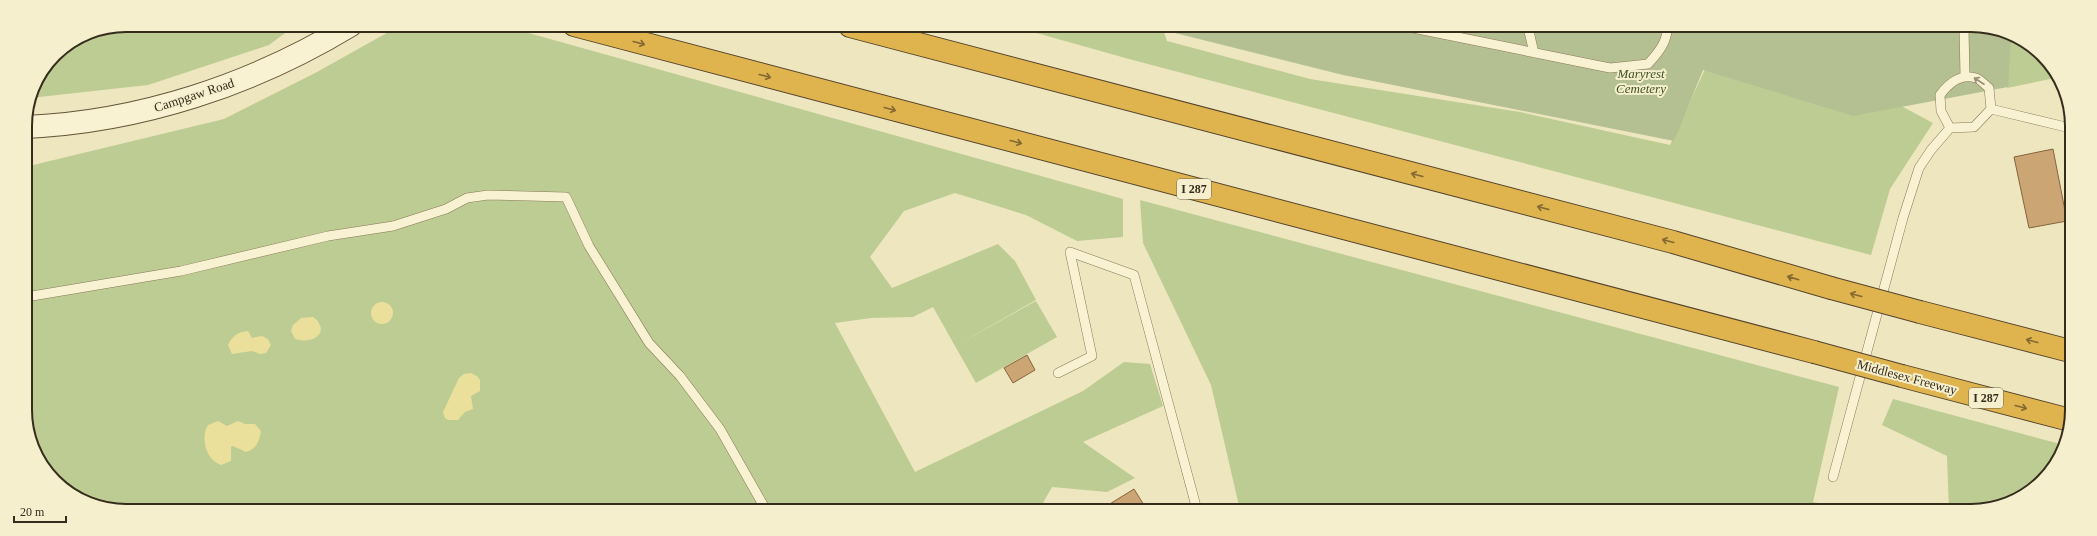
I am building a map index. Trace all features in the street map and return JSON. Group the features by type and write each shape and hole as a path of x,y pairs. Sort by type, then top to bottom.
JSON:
{"highway":[{"name":"Middlesex Freeway","path":"597,32 2064,419"},
{"path":"873,32 1673,242 1831,288 2065,350"}],"main road":[{"name":"Campgaw Road","path":"32,126 84,122 163,106 208,92 250,76 314,46 339,32"}],"lane":[{"path":"1432,32 1610,68 1648,64 1660,51 1667,32"},
{"path":"1529,32 1534,53"},
{"path":"1964,32 1965,77"},
{"path":"1833,477 1919,168 1931,150 1950,128 1974,127 1991,109 1989,88 1976,78 1965,77 1949,83 1940,95 1941,110 1950,128"},
{"path":"1991,109 2065,127"},
{"path":"32,296 181,271 328,236 393,226 446,209 467,198 488,195 566,197 588,246 649,343 680,376 720,428 763,504"},
{"path":"1058,373 1092,356 1070,252 1134,275 1196,504"}],"green space":[{"path":"126,32 287,32 269,45 148,85 37,97 48,74 60,60 74,48 96,37"},
{"path":"388,32 525,32 1123,199 1123,237 1077,241 1026,215 955,193 904,211 870,257 892,288 998,244 1015,261 1036,300 955,346 933,307 913,317 871,318 835,323 915,472 1083,391 1124,362 1150,364 1163,406 1083,442 1135,478 1107,492 1052,487 1042,504 126,504 96,499 79,491 60,476 48,462 37,440 33,422 32,165 224,119 317,72"},
{"path":"1033,32 1164,32 1167,41 1310,79 1520,112 1670,145 1722,32 1734,32 1836,71 1933,123 1890,189 1871,255 1129,59"},
{"name":"Maryrest Cemetery","path":"1971,32 1989,34 2011,41 2008,87 1853,116 1703,70 1674,141 1343,75 1175,33"},
{"path":"2010,41 2028,52 2037,60 2052,79 2007,88"},
{"path":"1140,200 1839,387 1813,502 1823,504 1239,504 1211,385 1143,243"},
{"path":"1036,301 1057,337 976,383 955,346"},
{"path":"1893,399 2058,443 2042,472 2033,481 2018,491 2007,497 1989,502 1977,504 1949,504 1947,456 1882,425"}],"sand":[{"path":"382,302 390,305 393,313 390,321 382,324 374,321 371,313 374,305"},
{"path":"313,317 317,320 321,328 318,336 311,340 295,339 291,331 293,325 301,318"},
{"path":"248,331 252,338 262,336 268,339 271,345 266,353 260,354 252,351 232,354 228,345 231,339 238,333"},
{"path":"471,373 477,376 480,380 480,391 471,396 473,409 465,412 458,420 448,420 445,418 443,412 459,378 464,374"},
{"path":"218,421 227,426 238,421 245,424 255,424 261,431 257,444 253,449 246,452 233,446 231,447 231,461 221,465 208,454 205,442 208,425"}],"building":[{"path":"2053,149 2065,211 2065,221 2029,228 2014,157"},
{"path":"1027,355 1035,370 1013,383 1004,368"},
{"path":"1134,489 1143,504 1110,504"}]}
